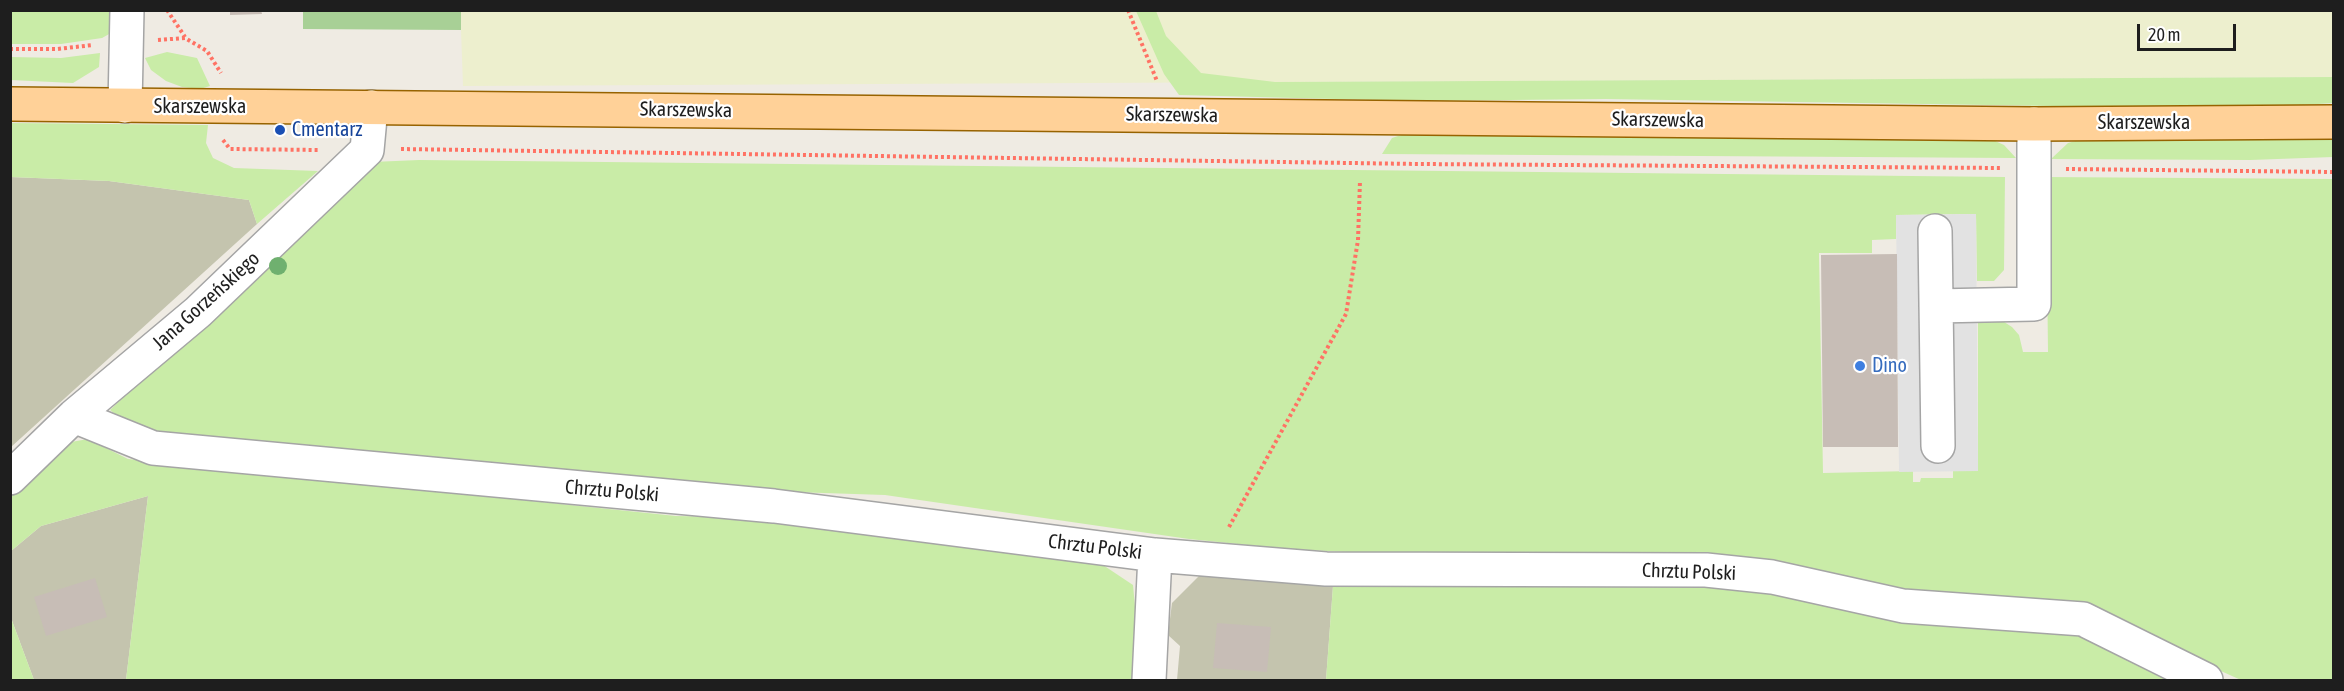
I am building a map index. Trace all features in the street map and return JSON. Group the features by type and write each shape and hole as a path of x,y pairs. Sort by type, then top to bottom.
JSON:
{"main road":[{"name":"Skarszewska","path":"10,104 2034,124 2334,122"}],"street":[{"path":"125,106 127,26"},
{"path":"367,150 371,107"},
{"path":"1936,306 2034,304 2034,124"},
{"name":"Jana Gorzeńskiego","path":"10,478 74,416 198,312 367,150"},
{"path":"1935,231 1938,446"},
{"name":"Chrztu Polski","path":"74,416 153,448 774,506 1155,555 1326,569 1706,570 1772,577 1903,606 2083,619 2205,681"},
{"name":"Chrztu Polski","path":"1149,681 1155,555"}],"path":[{"path":"167,10 185,38"},
{"path":"1128,10 1154,78 1192,115"},
{"path":"10,49 57,49 127,26 185,38 207,51 221,70 223,107 221,138 230,149 1430,165 2334,172"},
{"path":"1211,560 1346,314 1358,240 1360,181"}],"shaded area":[{"path":"2333,10 2334,77 463,86 461,30 461,11"},
{"path":"11,177 109,181 249,200 257,224 11,447"},
{"path":"1976,214 1978,471 1899,472 1896,215"},
{"path":"148,496 126,680 34,680 11,618 11,551 41,526"},
{"path":"1201,574 1333,586 1326,680 1177,680 1180,646 1168,635 1172,603"}],"green space":[{"path":"11,11 112,11 111,33 102,38 61,44 11,44"},
{"path":"303,11 461,11 461,30 303,29"},
{"path":"1136,11 1156,11 1166,36 1201,73 1275,82 2333,77 2333,103 2243,109 1606,99 1414,101 1179,95 1164,74"},
{"path":"167,52 197,58 210,86 200,89 182,87 166,81 151,70 145,58"},
{"path":"100,53 99,67 73,83 11,80 11,57 61,58"},
{"path":"11,123 208,125 206,143 213,158 234,168 318,171 257,224 249,200 109,181 11,177"},
{"path":"1404,134 1993,140 2004,145 2016,158 1382,154 1392,138"},
{"path":"2079,140 2333,140 2333,157 2250,160 2051,159 2068,143"},
{"path":"419,160 2005,177 2004,270 1994,281 1977,281 1976,214 1896,215 1896,239 1872,240 1872,253 1819,253 1823,473 1913,471 1913,482 1920,482 1921,478 1953,478 1953,471 1978,471 1978,322 2001,320 2019,335 2023,352 2048,352 2046,177 2333,179 2333,680 2241,680 2084,610 1429,556 1287,549 1189,539 885,495 793,492 214,444 133,428 110,410 372,162"},
{"path":"88,439 128,459 676,516 830,519 1094,559 1133,585 1142,680 126,680 148,496 41,526 11,551 10,498 60,444"},
{"path":"1749,583 2080,629 2177,680 1326,680 1333,586"},
{"path":"11,618 34,680 11,680"}],"building":[{"path":"230,10 261,10 262,14 230,15"},
{"name":"Dino","path":"1897,254 1898,447 1823,447 1821,255"},
{"path":"95,578 107,617 46,636 34,597"},
{"path":"1217,623 1271,627 1267,672 1213,668"}],"place":[{"name":"Cmentarz","path":"280,130"},
{"name":"Dino","path":"1860,366"}]}
